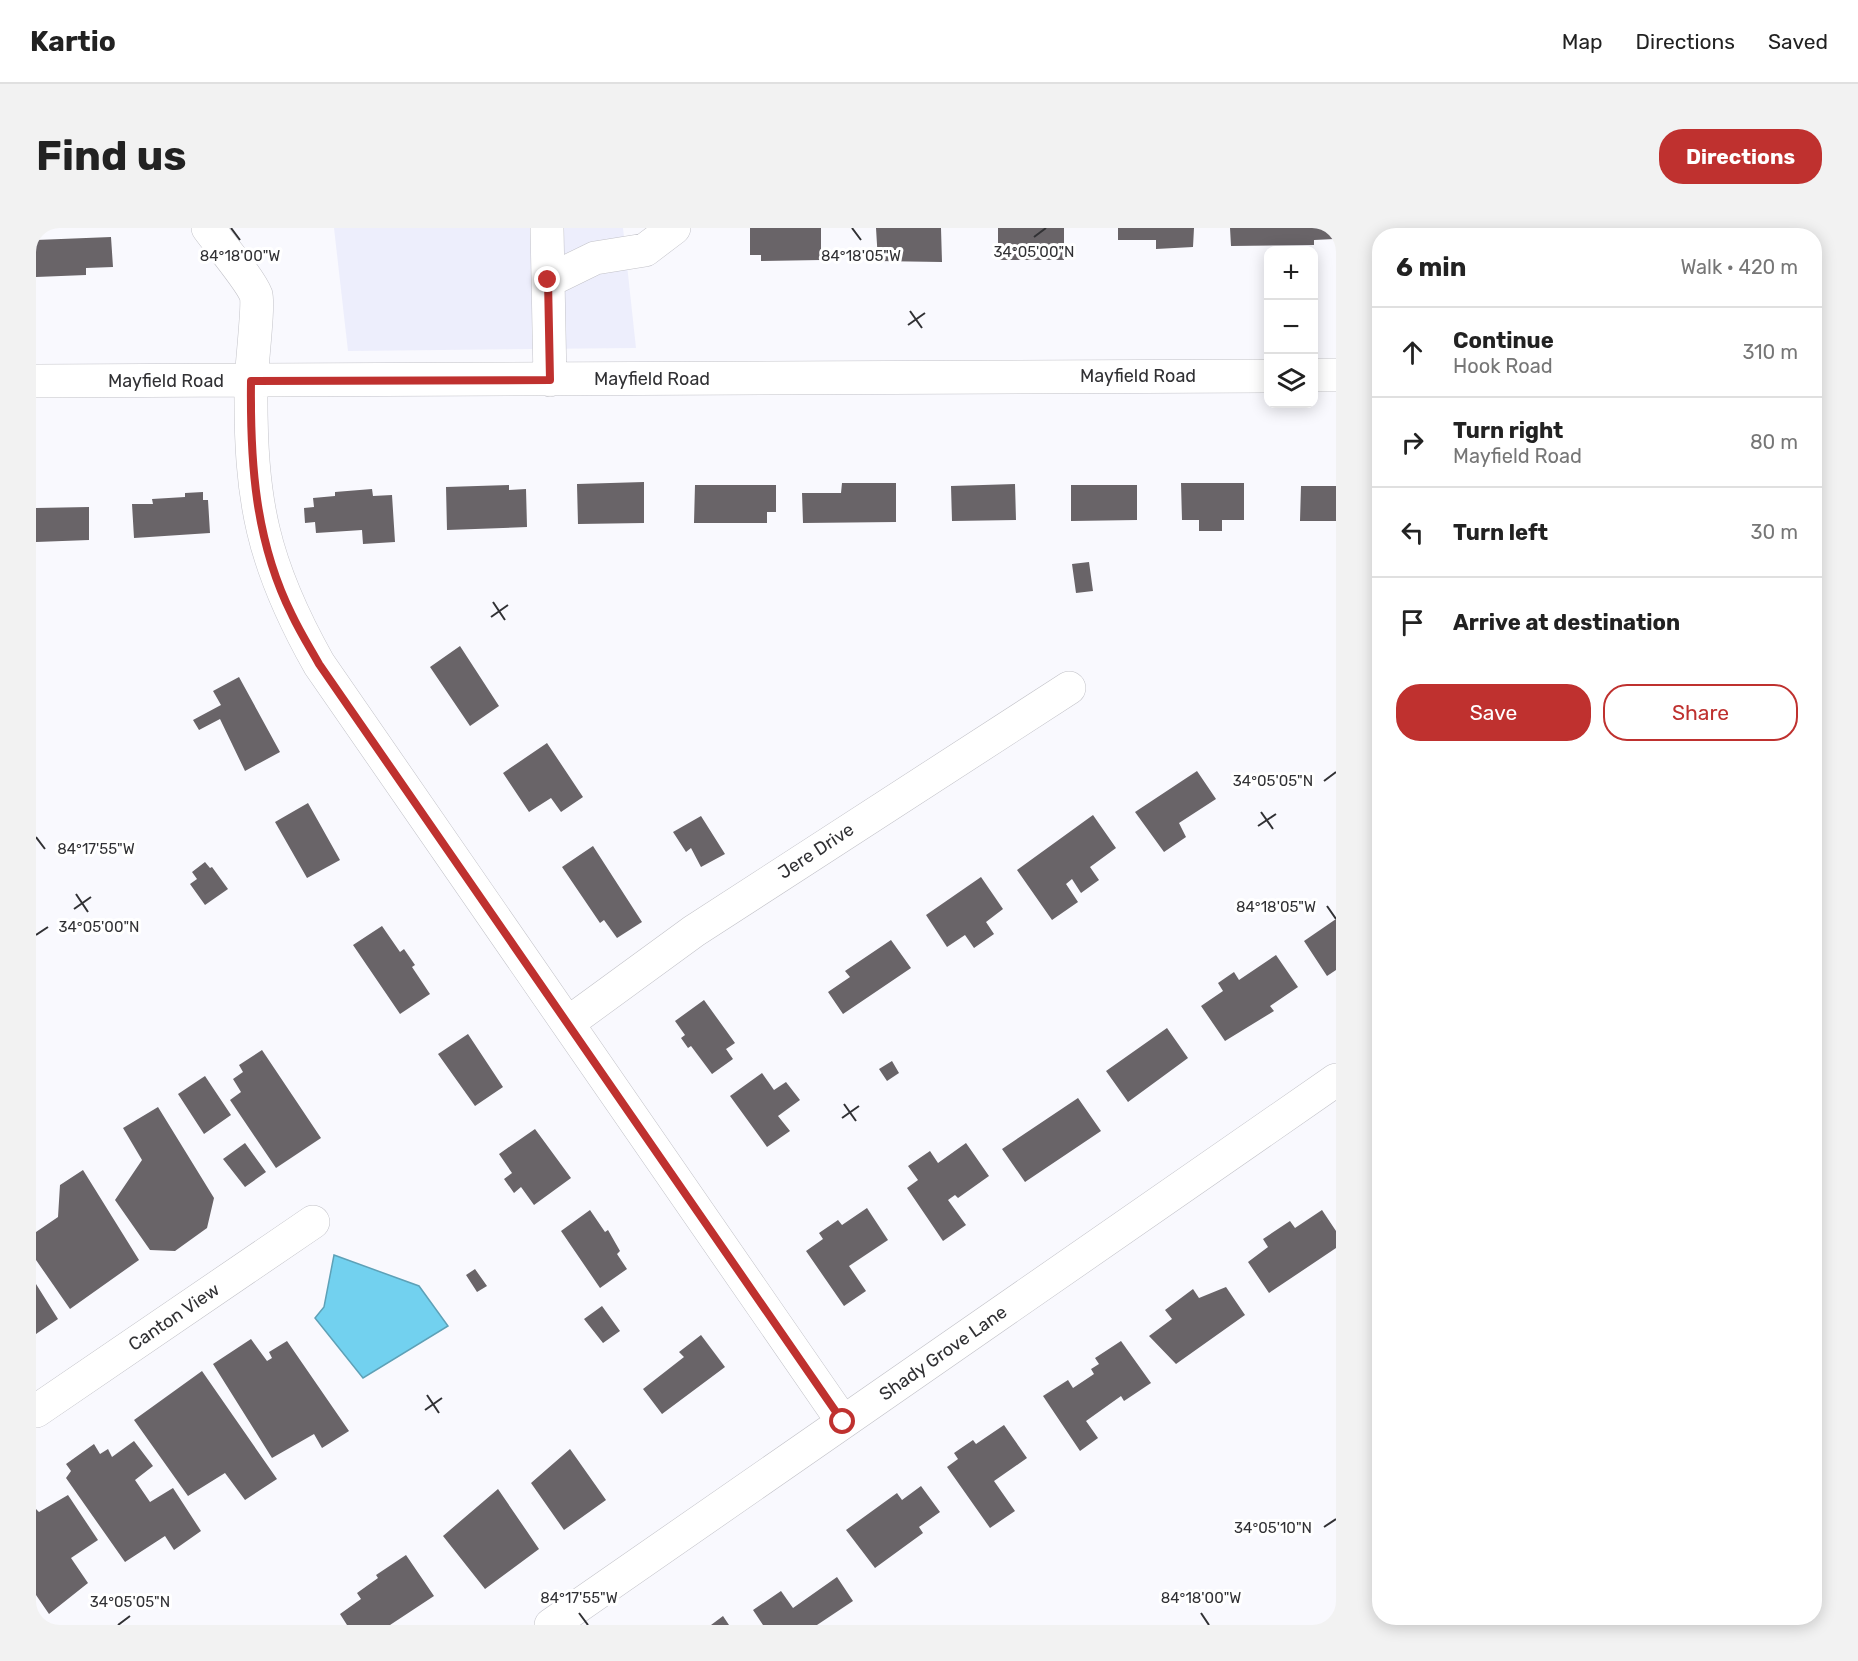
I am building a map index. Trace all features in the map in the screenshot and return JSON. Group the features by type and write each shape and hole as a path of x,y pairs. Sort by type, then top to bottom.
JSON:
{"street":[{"path":"208,228 256,296 250,453 257,509 271,563 291,615 319,664 843,1422"},
{"path":"547,228 550,380"},
{"path":"548,280 595,258 645,250 674,228"},
{"path":"1318,375 1336,375"},
{"name":"Mayfield Road","path":"36,381 1264,376"},
{"name":"Jere Drive","path":"568,1023 694,931 1069,688"},
{"name":"Shady Grove Lane","path":"551,1625 1336,1080"},
{"name":"Canton View","path":"36,1411 313,1222"}],"shaded area":[{"path":"334,228 623,228 636,348 348,351"}],"water":[{"path":"334,1255 419,1286 448,1326 363,1378 315,1318 324,1307"}],"building":[{"path":"750,228 821,228 821,260 761,261 761,255 750,255"},
{"path":"876,228 941,228 942,262 878,261"},
{"path":"998,228 1064,228 1064,260 998,260"},
{"path":"1118,228 1194,228 1193,247 1156,249 1156,240 1118,240"},
{"path":"1230,228 1333,228 1334,239 1314,240 1314,245 1231,246"},
{"path":"111,237 113,267 86,268 86,275 36,277 36,240"},
{"path":"644,482 644,523 578,524 577,484"},
{"path":"842,483 896,483 896,522 803,523 802,493 841,493"},
{"path":"1181,483 1244,483 1244,520 1222,520 1222,531 1199,531 1199,520 1182,520"},
{"path":"1015,484 1016,520 952,521 951,486"},
{"path":"509,485 509,490 526,489 527,527 447,530 446,487"},
{"path":"695,485 776,485 776,512 767,512 767,523 694,523"},
{"path":"1071,485 1137,485 1137,520 1071,521"},
{"path":"1301,486 1336,486 1336,521 1300,521"},
{"path":"372,489 373,496 392,495 395,542 363,544 362,530 316,533 315,522 305,523 304,508 314,507 313,498 335,496 335,492"},
{"path":"203,492 203,500 208,500 210,533 134,538 132,504 153,504 152,499 185,497 185,493"},
{"path":"89,507 89,540 36,542 36,508"},
{"path":"1089,562 1093,591 1076,593 1072,564"},
{"path":"460,646 499,706 470,726 430,667"},
{"path":"239,677 280,752 245,771 220,719 199,730 193,720 221,705 213,691"},
{"path":"547,743 583,797 561,812 551,798 529,812 503,773"},
{"path":"1197,771 1216,799 1179,823 1186,837 1164,852 1135,812"},
{"path":"308,803 340,860 307,878 275,822"},
{"path":"1093,815 1116,848 1090,867 1099,880 1081,893 1072,879 1066,884 1078,902 1052,920 1017,870"},
{"path":"701,816 725,854 701,867 691,848 686,852 673,832"},
{"path":"593,846 642,922 617,938 604,920 600,923 562,867"},
{"path":"205,862 210,868 212,867 228,889 205,905 190,884 197,879 192,872"},
{"path":"981,877 1003,909 986,922 994,934 974,948 965,935 947,947 926,915"},
{"path":"1336,919 1336,970 1327,976 1304,941"},
{"path":"382,926 400,952 404,949 415,965 412,967 430,994 400,1014 353,945"},
{"path":"891,940 911,968 843,1014 828,992 850,977 845,971"},
{"path":"1276,955 1298,987 1270,1006 1274,1011 1225,1041 1201,1006 1223,991 1218,983 1234,972 1239,980"},
{"path":"704,1000 735,1043 726,1049 733,1059 712,1074 691,1046 688,1048 681,1038 685,1035 675,1021"},
{"path":"1167,1028 1188,1058 1128,1102 1106,1071"},
{"path":"468,1034 503,1087 475,1106 438,1054"},
{"path":"262,1050 321,1138 276,1168 230,1100 241,1092 233,1079 243,1072 239,1065"},
{"path":"892,1061 899,1073 887,1081 879,1069"},
{"path":"762,1073 774,1090 786,1082 800,1100 778,1116 790,1131 767,1147 730,1096"},
{"path":"205,1076 231,1115 204,1134 178,1094"},
{"path":"1078,1098 1101,1131 1025,1182 1002,1149"},
{"path":"158,1107 214,1198 207,1228 175,1251 150,1250 115,1200 142,1160 123,1128"},
{"path":"535,1129 571,1178 534,1205 521,1187 514,1193 504,1179 512,1173 499,1154"},
{"path":"245,1143 266,1172 245,1187 223,1159"},
{"path":"966,1143 989,1176 958,1198 955,1195 948,1200 966,1225 943,1241 907,1188 918,1180 908,1166 930,1151 938,1163"},
{"path":"83,1170 139,1260 70,1309 36,1260 36,1232 58,1217 60,1185"},
{"path":"867,1208 888,1240 849,1266 866,1291 844,1306 806,1251 823,1239 819,1233 838,1220 842,1225"},
{"path":"590,1210 605,1232 608,1230 620,1251 617,1254 627,1269 600,1288 561,1231"},
{"path":"1322,1210 1336,1231 1336,1248 1269,1293 1248,1262 1268,1247 1263,1239 1290,1221 1295,1228"},
{"path":"475,1269 487,1286 477,1292 466,1275"},
{"path":"36,1284 58,1319 36,1334"},
{"path":"1226,1287 1245,1315 1176,1364 1149,1336 1172,1319 1165,1310 1193,1289 1199,1298"},
{"path":"602,1306 620,1331 603,1343 584,1319"},
{"path":"701,1335 725,1367 662,1414 643,1389 684,1357 679,1352"},
{"path":"251,1339 267,1361 272,1358 269,1352 287,1341 349,1431 322,1448 314,1434 272,1458 213,1364"},
{"path":"1121,1341 1151,1383 1124,1401 1121,1396 1086,1421 1098,1438 1080,1451 1043,1396 1068,1380 1073,1388 1094,1374 1091,1369 1099,1364 1095,1358"},
{"path":"202,1371 277,1479 245,1500 225,1473 188,1496 134,1420"},
{"path":"1004,1425 1027,1458 994,1481 1015,1511 990,1528 947,1467 958,1459 954,1453 973,1440 976,1444"},
{"path":"134,1441 153,1466 135,1480 150,1502 173,1488 201,1531 174,1550 165,1536 125,1562 66,1478 71,1471 66,1464 94,1444 100,1454 108,1449 112,1457"},
{"path":"570,1449 606,1500 564,1530 531,1483"},
{"path":"921,1486 940,1512 919,1527 923,1533 875,1568 846,1530 897,1493 902,1500"},
{"path":"498,1489 539,1549 485,1589 443,1536"},
{"path":"68,1495 98,1540 71,1558 88,1583 49,1614 36,1595 36,1509 39,1512"},
{"path":"406,1555 434,1596 390,1625 347,1625 340,1614 361,1599 357,1593 378,1578 376,1575"},
{"path":"837,1577 853,1601 817,1625 763,1625 753,1610 781,1591 793,1608"},
{"path":"36,1611 46,1625 36,1625"},
{"path":"723,1616 729,1625 711,1625"}],"route":[{"path":"548,280 550,380 251,381 250,453 257,509 271,563 291,615 319,664 843,1422"}]}
